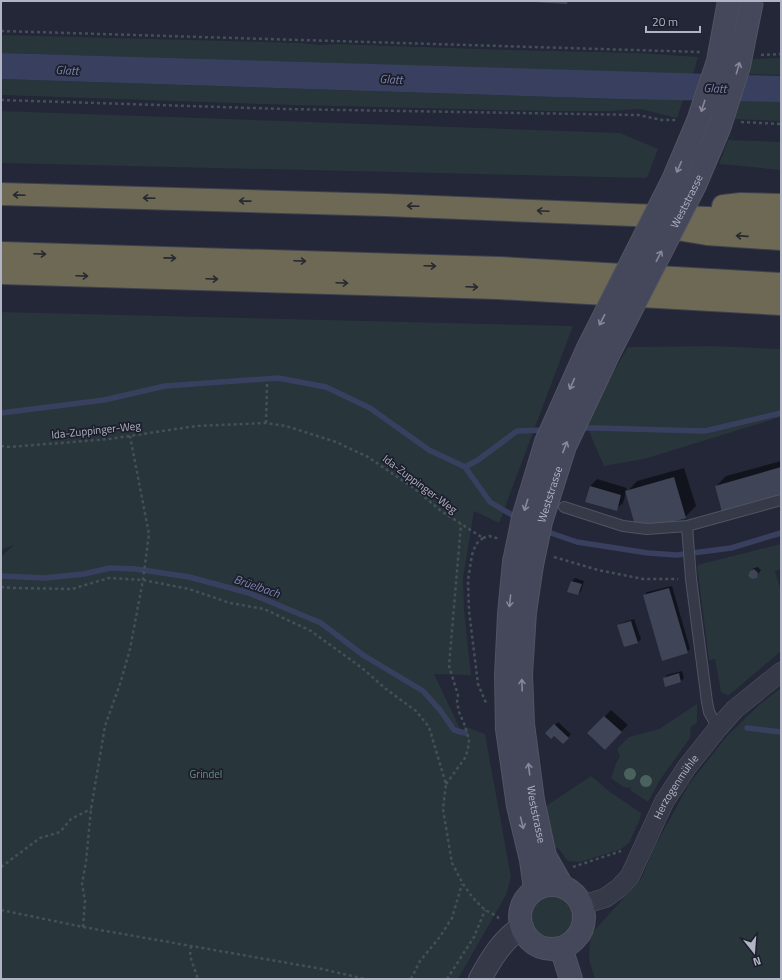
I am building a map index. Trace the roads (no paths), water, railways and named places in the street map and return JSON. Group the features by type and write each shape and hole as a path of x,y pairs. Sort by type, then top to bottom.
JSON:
{"highway":[{"path":"1,194 386,205 781,221"},
{"path":"634,214 741,204 781,205"},
{"path":"582,213 708,234 781,239"},
{"path":"1,253 477,267 781,284"},
{"path":"1,273 460,287 781,304"}],"main road":[{"name":"Weststrasse","path":"582,905 571,890 565,877 545,856 533,800 523,724 521,674 525,612 522,518 546,442 588,348 673,180 690,126 718,61 729,1"},
{"name":"Weststrasse","path":"535,889 531,860 518,806 507,729 506,676 509,614 523,564 541,522 565,446 609,353 695,185 717,131 739,66 752,1"},
{"path":"565,877 553,885 535,889 528,896 522,904 516,930 525,934 532,942 541,947 551,949 561,948 578,936 583,926 584,915 582,905"},
{"path":"561,948 571,979"}],"street":[{"name":"Herzogenmühle","path":"582,905 605,898 619,888 630,876 664,802 687,767 718,728 746,699 781,672"},
{"path":"480,979 499,946 516,930"}],"lane":[{"path":"564,508 623,526 647,529 687,529 781,500"},
{"path":"687,529 706,702 709,712 718,728"}],"water":[{"name":"Glatt","path":"1,53 781,76 781,102 619,99 1,79"}],"waterway":[{"path":"1,413 104,400 165,386 278,378 326,387 370,408 429,450 465,467 490,502 519,519"},
{"path":"579,428 705,431 781,413"},
{"path":"465,467 478,460 517,431 547,430"},
{"path":"545,531 577,542 648,553 677,555 731,548 781,533"},
{"name":"Brüelbach","path":"1,576 44,578 84,574 110,568 136,569 189,577 249,593 321,623 363,655 423,691 440,710 454,730 465,733"},
{"name":"Brüelbach","path":"747,728 781,732"}],"park label":[{"name":"Grindel","path":"206,774"}]}
